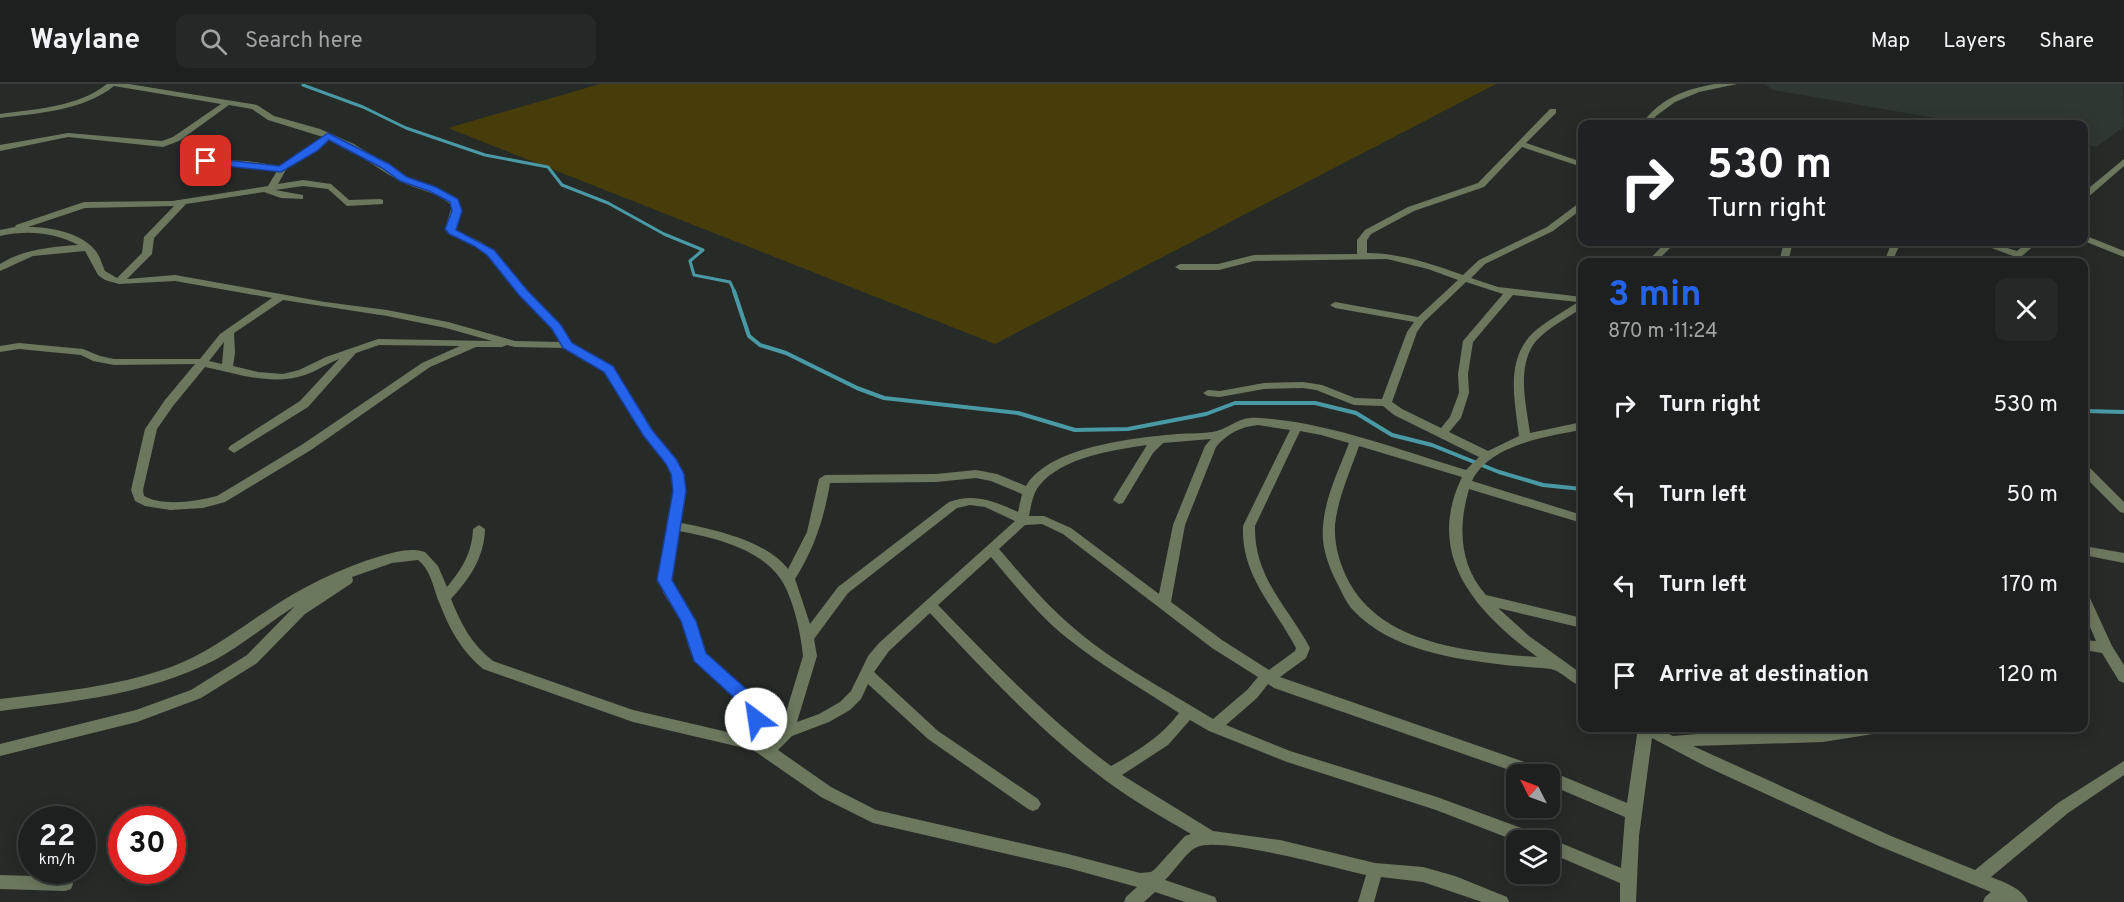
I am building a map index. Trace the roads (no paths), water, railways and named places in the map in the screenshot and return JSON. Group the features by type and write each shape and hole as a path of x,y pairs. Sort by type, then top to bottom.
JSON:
{"street":[{"path":"0,116 66,104 114,84 254,107 271,118 328,136 386,166 403,179 432,189 455,201 457,211 450,229 452,232 478,244 496,258 523,293 556,327 567,345"},
{"path":"1648,120 1664,105 1689,94 1714,85 1733,84"},
{"path":"0,148 68,135 163,144 176,139 227,103"},
{"path":"1362,255 1362,240 1368,232 1411,209 1481,184 1553,111"},
{"path":"267,188 281,169 314,149 328,136"},
{"path":"1521,144 1578,164"},
{"path":"198,153 209,163 247,164 281,169"},
{"path":"2088,193 2123,163"},
{"path":"0,233 84,205 183,202 303,183 335,189 347,203 380,202"},
{"path":"267,188 281,195 300,197"},
{"path":"119,281 147,254 149,237 172,216 183,202"},
{"path":"1386,403 1412,332 1420,320 1462,278 1488,257 1550,229 1578,208"},
{"path":"15,228 56,234 88,248 94,255 101,273 119,281 133,283 175,278 432,322 515,344"},
{"path":"2088,240 2124,254"},
{"path":"1655,258 1667,246"},
{"path":"1989,246 2015,258"},
{"path":"2018,258 2030,246"},
{"path":"0,268 16,259 43,251 88,248"},
{"path":"1180,267 1219,267 1244,259 1387,256 1420,263 1488,288 1578,301"},
{"path":"0,258 16,259"},
{"path":"1442,434 1455,418 1464,393 1463,374 1468,341 1510,292"},
{"path":"281,297 229,332 180,387 151,429 137,490 139,498 160,506 194,505 221,499 307,447 426,365 472,345"},
{"path":"1335,305 1420,320"},
{"path":"1525,439 1519,382 1520,363 1525,349 1541,332 1578,305"},
{"path":"227,367 230,353 229,332"},
{"path":"0,349 20,346 83,352 97,359 114,362 182,360 202,362 258,375 283,377 303,372 330,359 372,344 386,342 567,345 609,369 648,432 678,474 680,491 664,575 667,587 688,621 703,662 747,700 756,719 762,748"},
{"path":"234,449 304,404 352,352"},
{"path":"1208,393 1220,394 1264,386 1318,387 1354,401 1386,403 1398,412 1488,456"},
{"path":"1164,604 1179,525 1211,446 1221,434 1240,423 1258,421 1297,426 1356,440 1469,476 1578,517"},
{"path":"1214,727 1267,678 1301,654 1303,648 1260,579 1250,559 1247,540 1249,526 1297,426"},
{"path":"1578,427 1525,439 1488,456 1469,476 1456,523 1457,553 1468,580 1513,629 1556,664 1578,678"},
{"path":"762,748 787,732 824,718 845,706 856,695 884,647 1022,520 1036,480 1050,470 1094,450 1221,434"},
{"path":"1119,500 1149,450 1159,440"},
{"path":"1356,440 1331,514 1329,537 1338,573 1359,608 1383,625 1403,635 1450,651 1481,658 1556,664"},
{"path":"788,579 802,557 817,524 825,479 936,478 976,474 993,477 1030,493"},
{"path":"2088,477 2124,509"},
{"path":"807,638 843,590 952,505 963,500 976,500 1022,520 1052,522 1105,557 1164,604 1267,678 1313,697 1511,764"},
{"path":"674,526 708,533 760,554 775,561 788,579 807,638 810,656 787,732"},
{"path":"444,599 477,555 480,544 479,529"},
{"path":"992,550 1035,600 1071,634 1214,727 1287,756 1437,804 1507,830"},
{"path":"2088,552 2124,558"},
{"path":"0,705 103,690 162,676 225,647 314,588 379,562 402,556 421,555 428,560 435,573 444,599 465,644 474,655 488,665 633,716 762,748 826,792 873,816 1068,861 1209,902"},
{"path":"0,750 136,716 196,694 252,659 300,610 379,562"},
{"path":"1484,600 1578,622"},
{"path":"930,606 1024,703 1066,741 1109,775 1209,837"},
{"path":"2088,609 2106,648 2124,677"},
{"path":"2088,646 2106,648"},
{"path":"867,673 933,735 1033,804"},
{"path":"1109,775 1153,750 1176,731 1188,712"},
{"path":"1628,902 1634,813 1645,732"},
{"path":"1653,732 1885,841 1977,878 2005,891 2020,902"},
{"path":"1671,742 1703,738 1827,735 1847,732"},
{"path":"1977,878 2039,827 2124,767"},
{"path":"1560,782 1634,813"},
{"path":"1132,902 1146,882 1161,874 1191,841 1209,837 1262,845 1375,870 1397,869 1413,872 1501,902"},
{"path":"1560,850 1628,879"},
{"path":"1366,902 1375,870"},
{"path":"0,882 18,883"},
{"path":"1991,902 2005,891"}],"waterway":[{"path":"303,85 363,107 406,128 485,155 548,167 562,185 608,203 664,234 703,250 690,261 694,275 730,282 735,293"},
{"path":"734,291 749,336 760,345 786,353 857,388 884,398 1018,413 1075,430 1128,429 1206,414 1235,403 1315,403 1356,413 1392,435 1432,445 1499,472 1543,485 1578,489"},
{"path":"2088,411 2124,412"}]}
